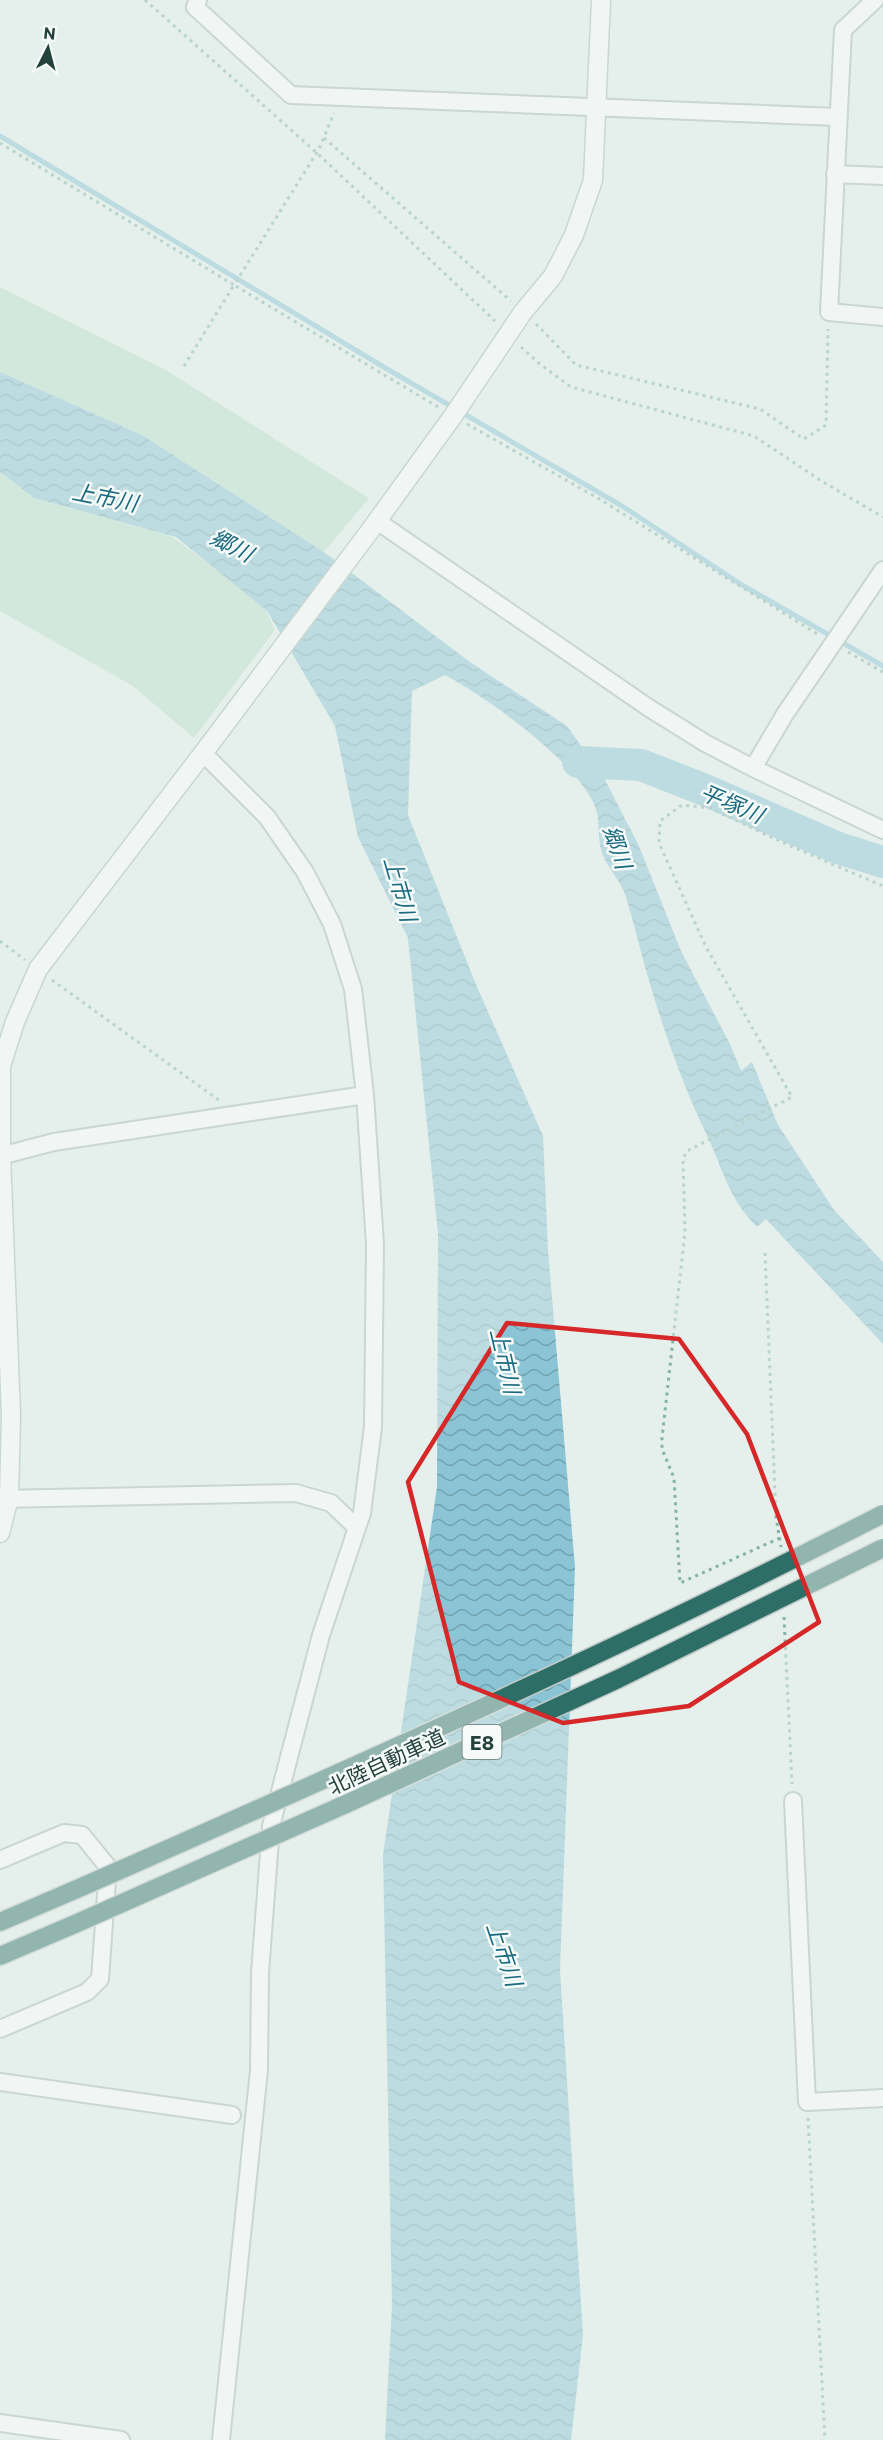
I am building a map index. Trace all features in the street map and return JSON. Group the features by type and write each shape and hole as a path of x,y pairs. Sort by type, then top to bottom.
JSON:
{"highway":[{"name":"北陸自動車道","path":"0,1922 336,1775 602,1653 883,1514"},
{"name":"北陸自動車道","path":"0,1956 346,1804 618,1679 883,1548"}],"street":[{"path":"0,1533 11,1415 1,1155 1,1066 15,1022 38,969 375,524 453,416 523,312 553,276 574,236 592,180 601,0"},
{"path":"875,0 843,30 829,312 883,316"},
{"path":"192,2 291,95 837,117"},
{"path":"835,174 883,176"},
{"path":"375,524 649,708 705,742 753,768 883,830"},
{"path":"753,768 785,714 883,570"},
{"path":"207,748 267,817 305,872 332,924 353,989 365,1095 375,1244 374,1427 362,1513 321,1635 271,1826 260,1973 259,2070 221,2440"},
{"path":"1,1155 54,1142 365,1095"},
{"path":"5,1498 296,1492 332,1503 357,1528"},
{"path":"793,1801 807,2102 883,2098"},
{"path":"0,1860 64,1833 82,1835 108,1867 100,1979 87,1992 0,2029"},
{"path":"0,2082 232,2115"},
{"path":"0,2423 121,2440"}],"path":[{"path":"145,0 317,153 499,326"},
{"path":"184,366 317,153 340,98"},
{"path":"324,138 523,312 576,365 760,409 804,439 826,425 829,312"},
{"path":"0,142 234,285 453,416 597,498 833,644 883,672"},
{"path":"516,341 541,365 571,387 754,436 823,482 883,517"},
{"path":"780,1538 680,1583 674,1478 662,1449 662,1438 685,1232 683,1160 687,1151 792,1096 706,947 659,843 660,821 682,805 710,808 883,886"},
{"path":"0,941 240,1115"},
{"path":"765,1253 776,1517 781,1550"},
{"path":"784,1610 793,1801"},
{"path":"807,2102 825,2440"}],"highlighted area":[{"path":"507,1323 679,1339 747,1434 819,1622 689,1706 563,1723 459,1682 408,1482"}],"green space":[{"path":"0,287 164,369 369,498 324,552 142,435 0,372"},
{"path":"0,472 34,498 171,536 263,604 275,630 194,738 133,686 0,611"}],"water":[{"path":"0,372 142,435 324,552 470,662 567,726 605,780 639,846 681,951 730,1044 741,1071 752,1062 778,1125 834,1210 883,1262 883,1344 766,1219 757,1227 739,1205 727,1183 675,1060 650,984 626,897 603,855 596,810 584,787 549,750 528,732 463,685 445,675 412,691 408,815 477,987 543,1136 548,1250 575,1567 560,1970 583,2335 571,2440 385,2440 392,2305 383,1855 437,1487 438,1233 408,938 358,837 335,726 267,611 176,537 34,498 0,472"}],"waterway":[{"path":"0,136 387,369 622,506 742,585 883,666"},
{"name":"平塚川","path":"578,762 641,765 705,790 838,848 883,862"}],"water label":[{"name":"上市川","path":"105,497"},
{"name":"郷川","path":"232,545"},
{"name":"郷川","path":"618,847"},
{"name":"上市川","path":"401,889"},
{"name":"上市川","path":"506,1361"},
{"name":"上市川","path":"505,1954"}]}
